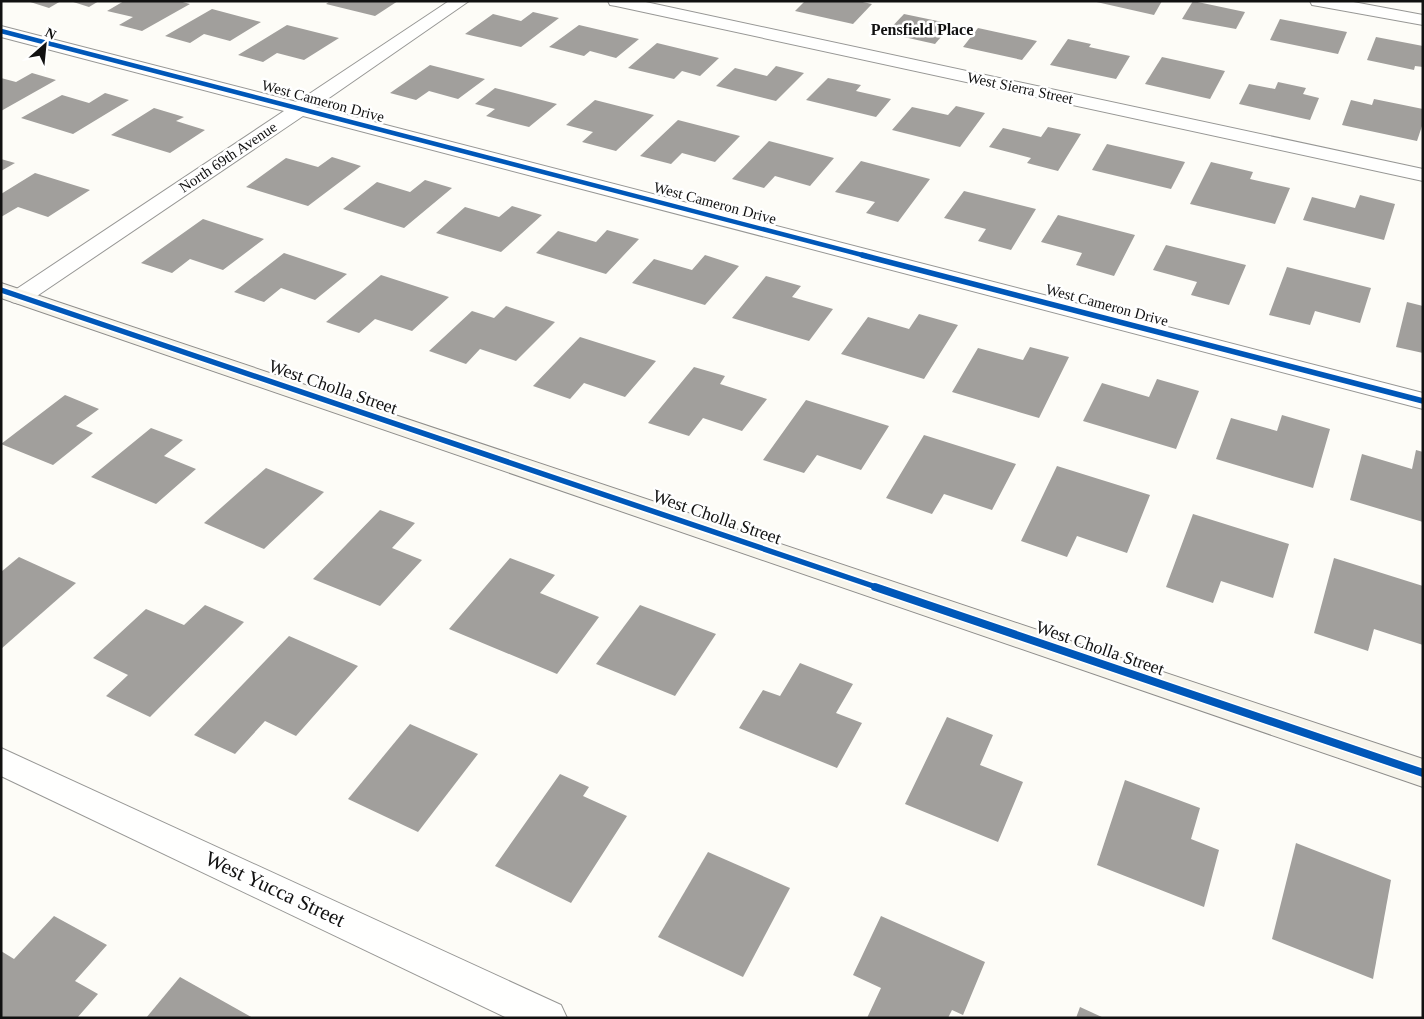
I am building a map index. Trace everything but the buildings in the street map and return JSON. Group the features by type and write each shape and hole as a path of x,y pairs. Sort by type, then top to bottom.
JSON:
{"street":[{"name":"North 69th Avenue","path":"11,294 301,107 461,1"},
{"name":"West Sierra Street","path":"616,1 1423,175"},
{"path":"1318,1 1423,20"},
{"name":"West Cameron Drive","path":"1,30 1423,401"},
{"name":"West Cholla Street","path":"11,294 1423,773"},
{"name":"West Yucca Street","path":"1,761 548,1018"}],"cycle path":[{"path":"1,31 1423,401"},
{"path":"1,290 1423,773"}],"district":[{"name":"Pensfield Place","path":"922,29"}]}
